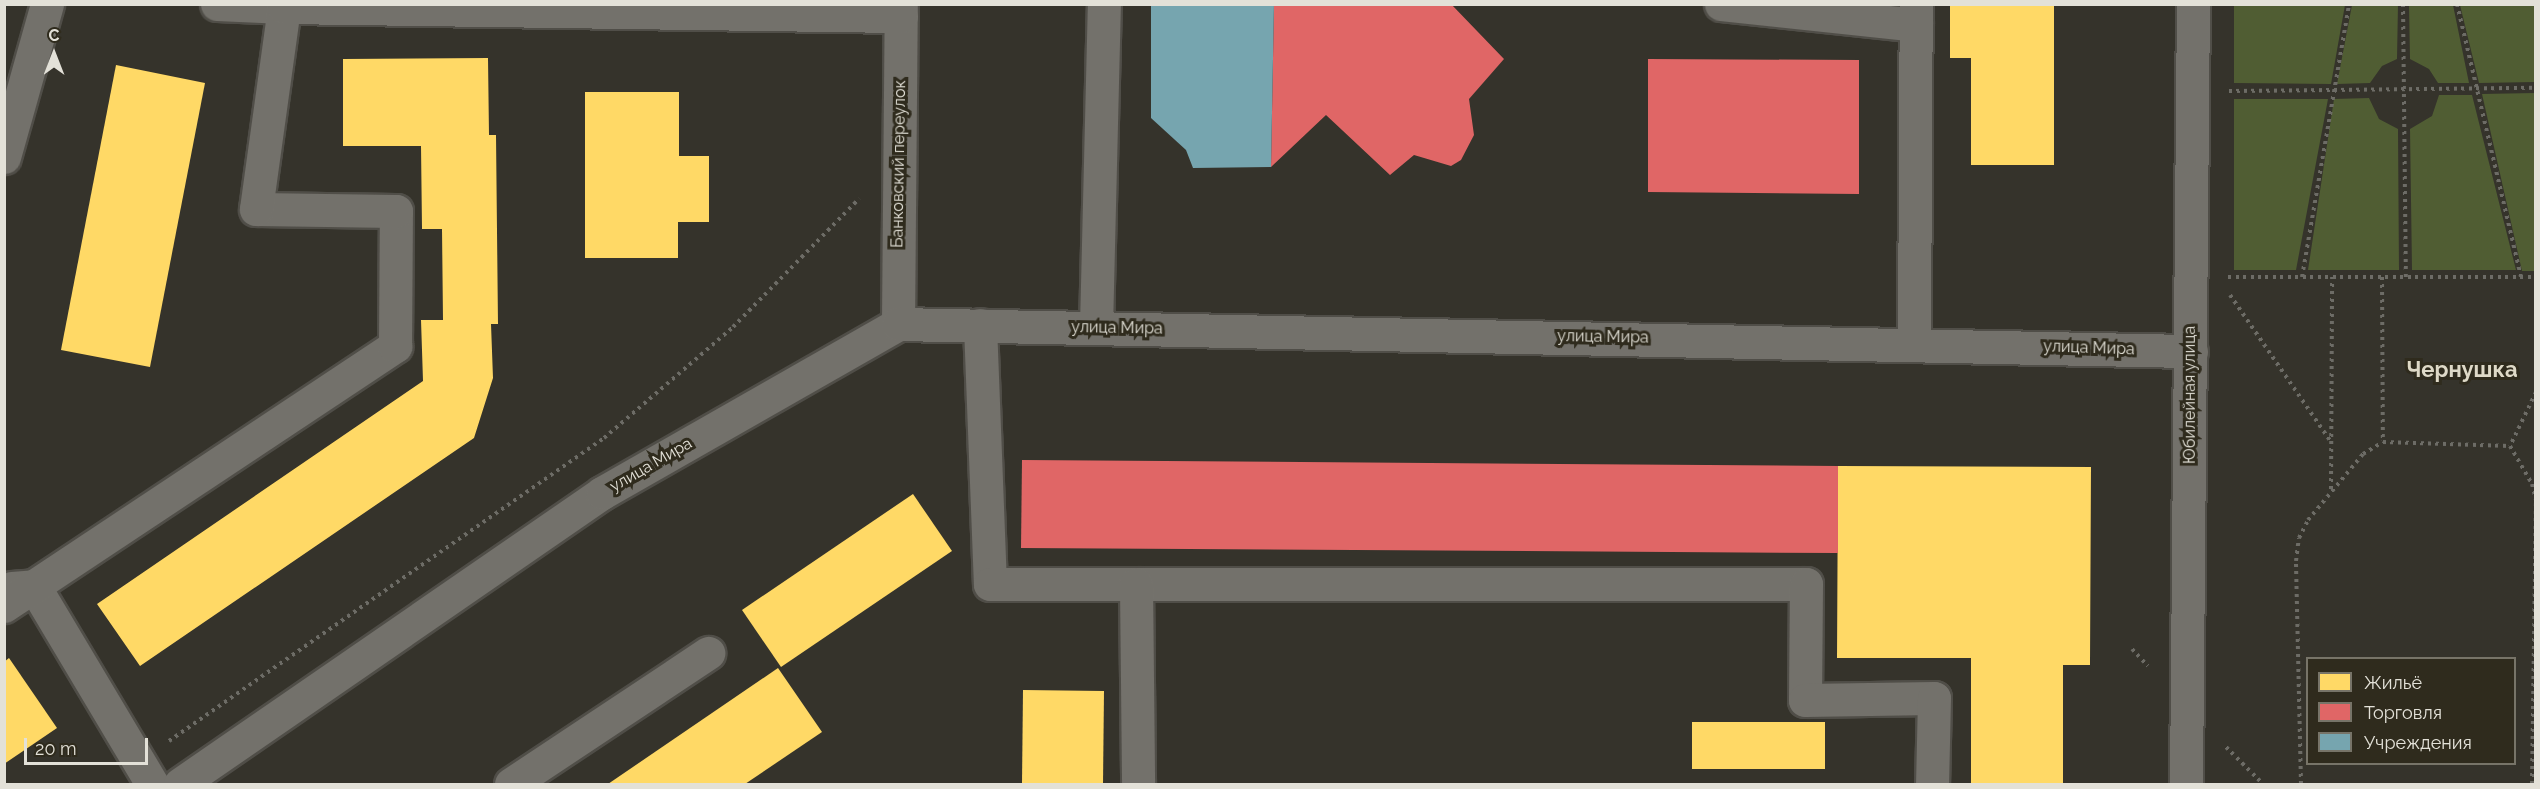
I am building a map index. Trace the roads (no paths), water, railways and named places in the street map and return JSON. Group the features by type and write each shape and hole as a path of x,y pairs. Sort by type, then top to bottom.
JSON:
{"street":[{"path":"4,157 46,4"},
{"path":"217,4 284,7 901,10"},
{"path":"1096,327 1104,4"},
{"name":"Юбилейная улица","path":"2186,784 2190,351 2204,277 2192,91 2193,4"},
{"path":"1730,6 1916,15 1914,342"},
{"path":"4,606 19,588 395,346 396,211 256,209 284,7"},
{"name":"Банковский переулок","path":"898,324 901,10"},
{"name":"улица Мира","path":"180,784 602,494 898,324 1914,342 2190,351"},
{"path":"980,325 990,584 1806,584 1805,700 1934,699 1932,784"},
{"path":"1136,584 1138,784"},
{"path":"19,588 145,773"},
{"path":"511,784 708,653"}],"district":[{"name":"Чернушка","path":"2462,370"}]}
